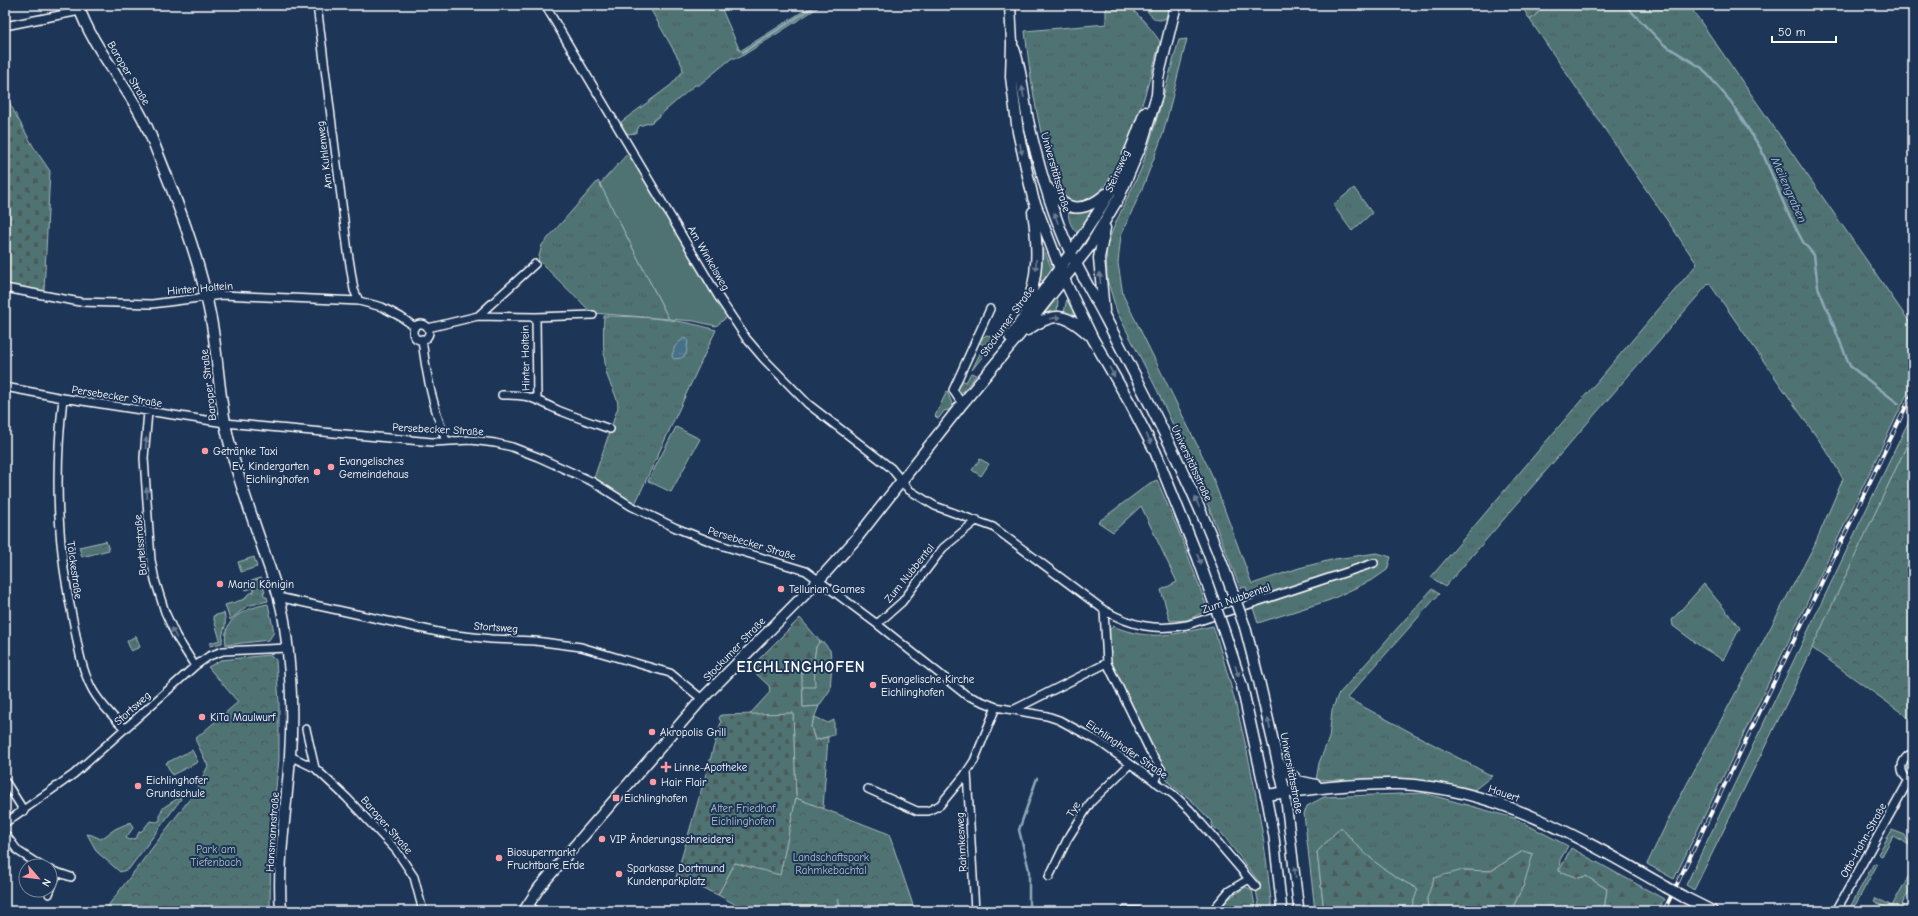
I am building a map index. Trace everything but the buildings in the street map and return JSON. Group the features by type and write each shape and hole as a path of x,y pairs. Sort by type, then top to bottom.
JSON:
{"main road":[{"name":"Universitätsstraße","path":"1010,5 1012,43 1011,77 1018,132 1033,198 1062,274 1093,339 1131,405 1155,451 1198,558 1242,686 1266,795"},
{"name":"Steinsweg","path":"1071,254 1110,192 1133,146 1158,78 1176,5"},
{"name":"Baroper Straße","path":"79,8 102,53 131,98 148,130 193,250 207,298 217,356 225,423 234,463 278,597 288,648 292,695 290,756"},
{"name":"Universitätsstraße","path":"1012,43 1019,62 1024,101 1042,178 1075,264 1105,317 1184,472 1215,543 1245,627 1285,793"},
{"name":"Steinsweg","path":"1075,264 1090,246 1109,214 1131,171 1142,143 1155,101 1158,78"},
{"path":"1042,178 1057,198 1073,208 1090,206 1110,192"},
{"path":"1017,332 1032,294 1035,282 1036,246 1033,198"},
{"path":"1105,317 1099,258 1101,240 1109,214"},
{"name":"Stockumer Straße","path":"529,909 566,856 702,699 819,580 856,539 1062,274 1071,254"},
{"name":"Stockumer Straße","path":"1062,274 1075,264"},
{"name":"Universitätsstraße","path":"1017,332 1042,321 1060,317 1074,321 1093,339"},
{"name":"Hansmannstraße","path":"281,911 281,850 290,756"},
{"path":"1278,762 1298,781 1306,784 1332,786"},
{"name":"Hauert","path":"1266,795 1332,786 1401,784 1452,791 1489,800 1556,826 1684,898 1712,911"}],"street":[{"name":"Am Kuhlenweg","path":"317,5 348,252 354,290 359,301"},
{"name":"Am Winkelsweg","path":"545,5 718,296 746,338 763,358 808,404 891,468 901,481"},
{"path":"5,26 79,8"},
{"name":"Hinter Holtein","path":"478,316 535,264"},
{"name":"Hinter Holtein","path":"5,288 80,302 152,304 222,295 359,301 382,307 401,317 415,327"},
{"name":"Stockumer Straße","path":"962,404 953,390 990,309"},
{"name":"Hinter Holtein","path":"415,327 422,324 428,328 478,316 536,317 593,315"},
{"name":"Hinter Holtein","path":"536,317 537,399"},
{"name":"Hinter Holtein","path":"415,327 414,335 422,339 425,372 434,410 446,441"},
{"path":"422,339 428,335 428,328"},
{"name":"Persebecker Straße","path":"5,387 148,412 225,423 432,442 471,440 495,443 525,452 593,482 631,506 676,528 717,544 806,571 819,580"},
{"name":"Hinter Holtein","path":"502,395 522,394 537,399 557,410 610,429"},
{"name":"Tölckestraße","path":"63,398 59,437 58,516 60,548 69,606 83,666 91,687 106,708 125,729"},
{"name":"Bartelsstraße","path":"148,412 144,458 152,568 165,612 176,636 195,666"},
{"name":"Zum Nubbental","path":"901,481 909,490 928,502 977,520 998,530 1104,610 1121,620 1140,626 1163,629 1174,628 1208,619 1374,563"},
{"name":"Zum Nubbental","path":"877,624 904,599 943,548 977,520"},
{"name":"Eichlinghofer Straße","path":"819,580 970,697 996,707 1059,720 1098,741 1156,782 1190,810 1256,887"},
{"name":"Stortsweg","path":"278,597 447,634 491,639 543,641 581,647 670,673 702,699"},
{"path":"1104,610 1107,663 1150,751 1161,769 1156,782"},
{"name":"Stortsweg","path":"5,823 70,778 195,666 209,656 223,650 288,648"},
{"path":"1013,710 1107,663"},
{"name":"Rahmkesweg","path":"868,789 917,811 928,811 940,806 974,761 996,707"},
{"path":"306,729 315,768"},
{"name":"Otto-Hahn-Straße","path":"1836,911 1911,780 1904,776 1901,769 1902,762 1906,756 1913,753"},
{"name":"Baroper Straße","path":"290,756 315,768 347,798 396,850 414,877 422,911"},
{"name":"Tye","path":"1049,877 1067,840 1090,802 1130,764"},
{"name":"Rahmkesweg","path":"967,772 976,911"},
{"path":"5,781 24,811"},
{"name":"Universitätsstraße","path":"1285,793 1299,911"},
{"name":"Universitätsstraße","path":"1266,795 1274,837 1282,911"},
{"path":"5,834 18,851 29,858"},
{"path":"58,873 71,877"},
{"path":"1212,911 1229,891 1249,879"},
{"path":"1125,911 1138,911"}],"green space":[{"path":"648,5 720,5 740,51 813,5 822,5 739,58 732,58 699,85 695,85 652,122 639,126 636,133 628,134 624,130 621,122 671,85 683,71 682,65"},
{"path":"1108,5 1125,5 1129,7 1144,21 1160,42 1140,109 1130,137 1118,163 1105,185 1091,199 1075,202 1061,196 1054,182 1037,115 1025,31 1106,24 1106,10"},
{"path":"1154,5 1169,5 1166,18 1158,20 1149,14 1147,7 1150,11"},
{"path":"1521,5 1546,5 1530,20"},
{"path":"1546,5 1577,5 1585,11 1595,5 1689,5 1913,327 1913,382 1674,879 1647,864 1671,814 1814,546 1843,479 1830,456 1709,283 1445,587 1431,577 1697,264 1530,20"},
{"path":"1187,39 1163,134 1143,187 1121,235 1118,263 1123,295 1211,473 1252,584 1299,568 1335,559 1377,553 1391,557 1387,570 1374,579 1330,600 1258,623 1246,587 1240,588 1201,487 1157,390 1117,312 1107,279 1106,247 1141,169 1179,40"},
{"path":"5,95 33,146 50,171 44,291 5,284"},
{"path":"630,151 728,316 716,326 694,321 669,319 600,184"},
{"path":"598,181 669,319 592,313 538,260 542,245"},
{"path":"1354,188 1372,213 1352,231 1333,205"},
{"path":"1094,209 1078,234 1070,224 1069,211"},
{"path":"1041,243 1052,269 1044,281 1040,280"},
{"path":"1056,298 1058,301 1057,313 1043,316"},
{"path":"1067,298 1078,319 1064,313"},
{"path":"604,316 661,319 689,323 716,330 635,504 594,478 618,407 617,399 607,375 603,331"},
{"path":"986,335 998,337 972,370 984,345 978,342"},
{"path":"971,373 976,375 964,391 959,393 957,388 961,380 966,382"},
{"path":"947,391 953,406 949,410 944,411 939,418 937,418 935,416"},
{"path":"1913,412 1913,432 1791,694 1694,890 1686,885"},
{"path":"676,427 700,439 671,492 648,481"},
{"path":"1913,432 1913,721 1812,648"},
{"path":"980,459 989,464 981,476 972,470"},
{"path":"1157,480 1182,539 1208,610 1187,620 1170,621 1161,590 1177,582 1141,506 1113,532 1098,522 1150,483"},
{"path":"106,541 109,550 82,557 79,547"},
{"path":"254,557 257,567 241,572 238,562"},
{"path":"261,578 265,592 263,592 268,601 247,606 230,620 225,605 245,599 248,594 254,592 253,588 246,590 245,583"},
{"path":"1704,584 1740,628 1723,660 1700,646 1673,626 1672,620"},
{"path":"1432,589 1439,594 1347,698 1492,776 1473,791 1425,781 1400,779 1316,780 1319,763 1329,738 1332,710 1338,695"},
{"path":"268,604 274,632 269,640 226,645 225,636 231,621 251,608"},
{"path":"224,613 225,625 222,643 210,646 210,643 220,640 213,616"},
{"path":"800,618 820,641 816,647 814,661 802,662 803,707 819,706 811,726 815,740 828,737 823,809 796,798 793,713 749,715 770,692 769,686 750,668"},
{"path":"1113,626 1139,634 1163,635 1187,632 1213,626 1234,696 1250,767 1263,839 1272,911 1260,911 1256,890 1261,885 1220,831 1213,827 1211,821 1191,800 1170,784 1164,776 1162,768 1109,660 1108,632"},
{"path":"136,636 140,647 131,651 127,641"},
{"path":"820,641 830,650 832,663 830,690 819,706 803,707 802,662 814,661 816,647"},
{"name":"Park am Tiefenbach","path":"269,655 276,660 279,702 279,759 271,835 270,911 104,911 195,792 208,766 195,739 238,702 208,667 221,660"},
{"path":"814,661 815,687 802,687 802,662"},
{"name":"Alter Friedhof Eichlinghofen","path":"793,713 796,798 780,876 735,863 718,895 676,877 721,722 719,718 721,715"},
{"path":"815,717 828,723 834,720 834,735 815,740 811,726"},
{"path":"192,750 198,762 172,775 166,763"},
{"path":"1424,793 1514,818 1568,846 1560,860 1559,871 1578,878 1586,876 1607,889 1604,911 1511,911 1524,884 1523,851 1491,871 1463,870 1427,898 1428,911 1410,911 1417,889 1385,870 1367,855 1341,827 1317,852 1324,911 1315,911 1304,814 1307,806 1324,797"},
{"path":"180,797 181,799 129,869 120,872 97,852 87,834 101,839 115,829 131,822 133,828 126,838 130,840 136,838 139,832 142,831 150,821 157,822 160,820 160,813 164,807"},
{"name":"Landschaftspark Rahmkebachtal","path":"796,798 889,834 915,911 740,911 740,907 718,895 735,863 780,875"},
{"path":"1341,827 1367,855 1385,870 1418,889 1410,911 1324,911 1317,852"},
{"path":"1892,830 1905,835 1908,842 1913,847 1893,836 1882,856 1878,854"},
{"path":"1571,848 1664,899 1658,911 1604,911 1607,889 1586,876 1578,878 1559,871"},
{"path":"1523,851 1533,854 1524,884 1511,911 1428,911 1427,898 1434,878 1463,870 1491,871"},
{"path":"1874,863 1877,865 1852,911 1848,911"},
{"path":"1913,868 1913,885 1902,904 1908,908 1906,911 1897,907 1895,911 1892,911 1874,901 1876,898 1892,906"},
{"path":"1246,887 1252,890 1256,911 1219,911 1228,899"}],"water":[{"path":"684,338 688,340 686,355 681,358 674,359 672,356 675,346"}],"waterway":[{"path":"743,52 817,5"},
{"name":"Meilengraben","path":"1625,5 1663,44 1702,68 1731,102 1761,149 1787,211 1803,242 1814,255 1818,287 1850,366 1899,404"},
{"path":"1029,911 1029,870 1019,830 1037,778"},
{"path":"838,900 840,911"},
{"path":"189,911 192,906"}],"railway":[{"path":"1664,911 1913,392"}],"place":[{"name":"Getränke Taxi","path":"205,451"},
{"name":"Evangelisches Gemeindehaus","path":"331,467"},
{"name":"Ev. Kindergarten Eichlinghofen","path":"317,472"},
{"name":"Maria Königin","path":"220,584"},
{"name":"Tellurian Games","path":"781,589"},
{"name":"Evangelische Kirche Eichlinghofen","path":"873,685"},
{"name":"KiTa Maulwurf","path":"202,717"},
{"name":"Akropolis Grill","path":"652,732"},
{"name":"Linne-Apotheke","path":"666,767"},
{"name":"Hair Flair","path":"653,782"},
{"name":"Eichlinghofer Grundschule","path":"138,786"},
{"name":"Eichlinghofen","path":"616,798"},
{"name":"VIP Änderungsschneiderei","path":"602,839"},
{"name":"Biosupermarkt Fruchtbare Erde","path":"499,858"},
{"name":"Sparkasse Dortmund Kundenparkplatz","path":"619,874"}],"district":[{"name":"EICHLINGHOFEN","path":"801,667"}]}
